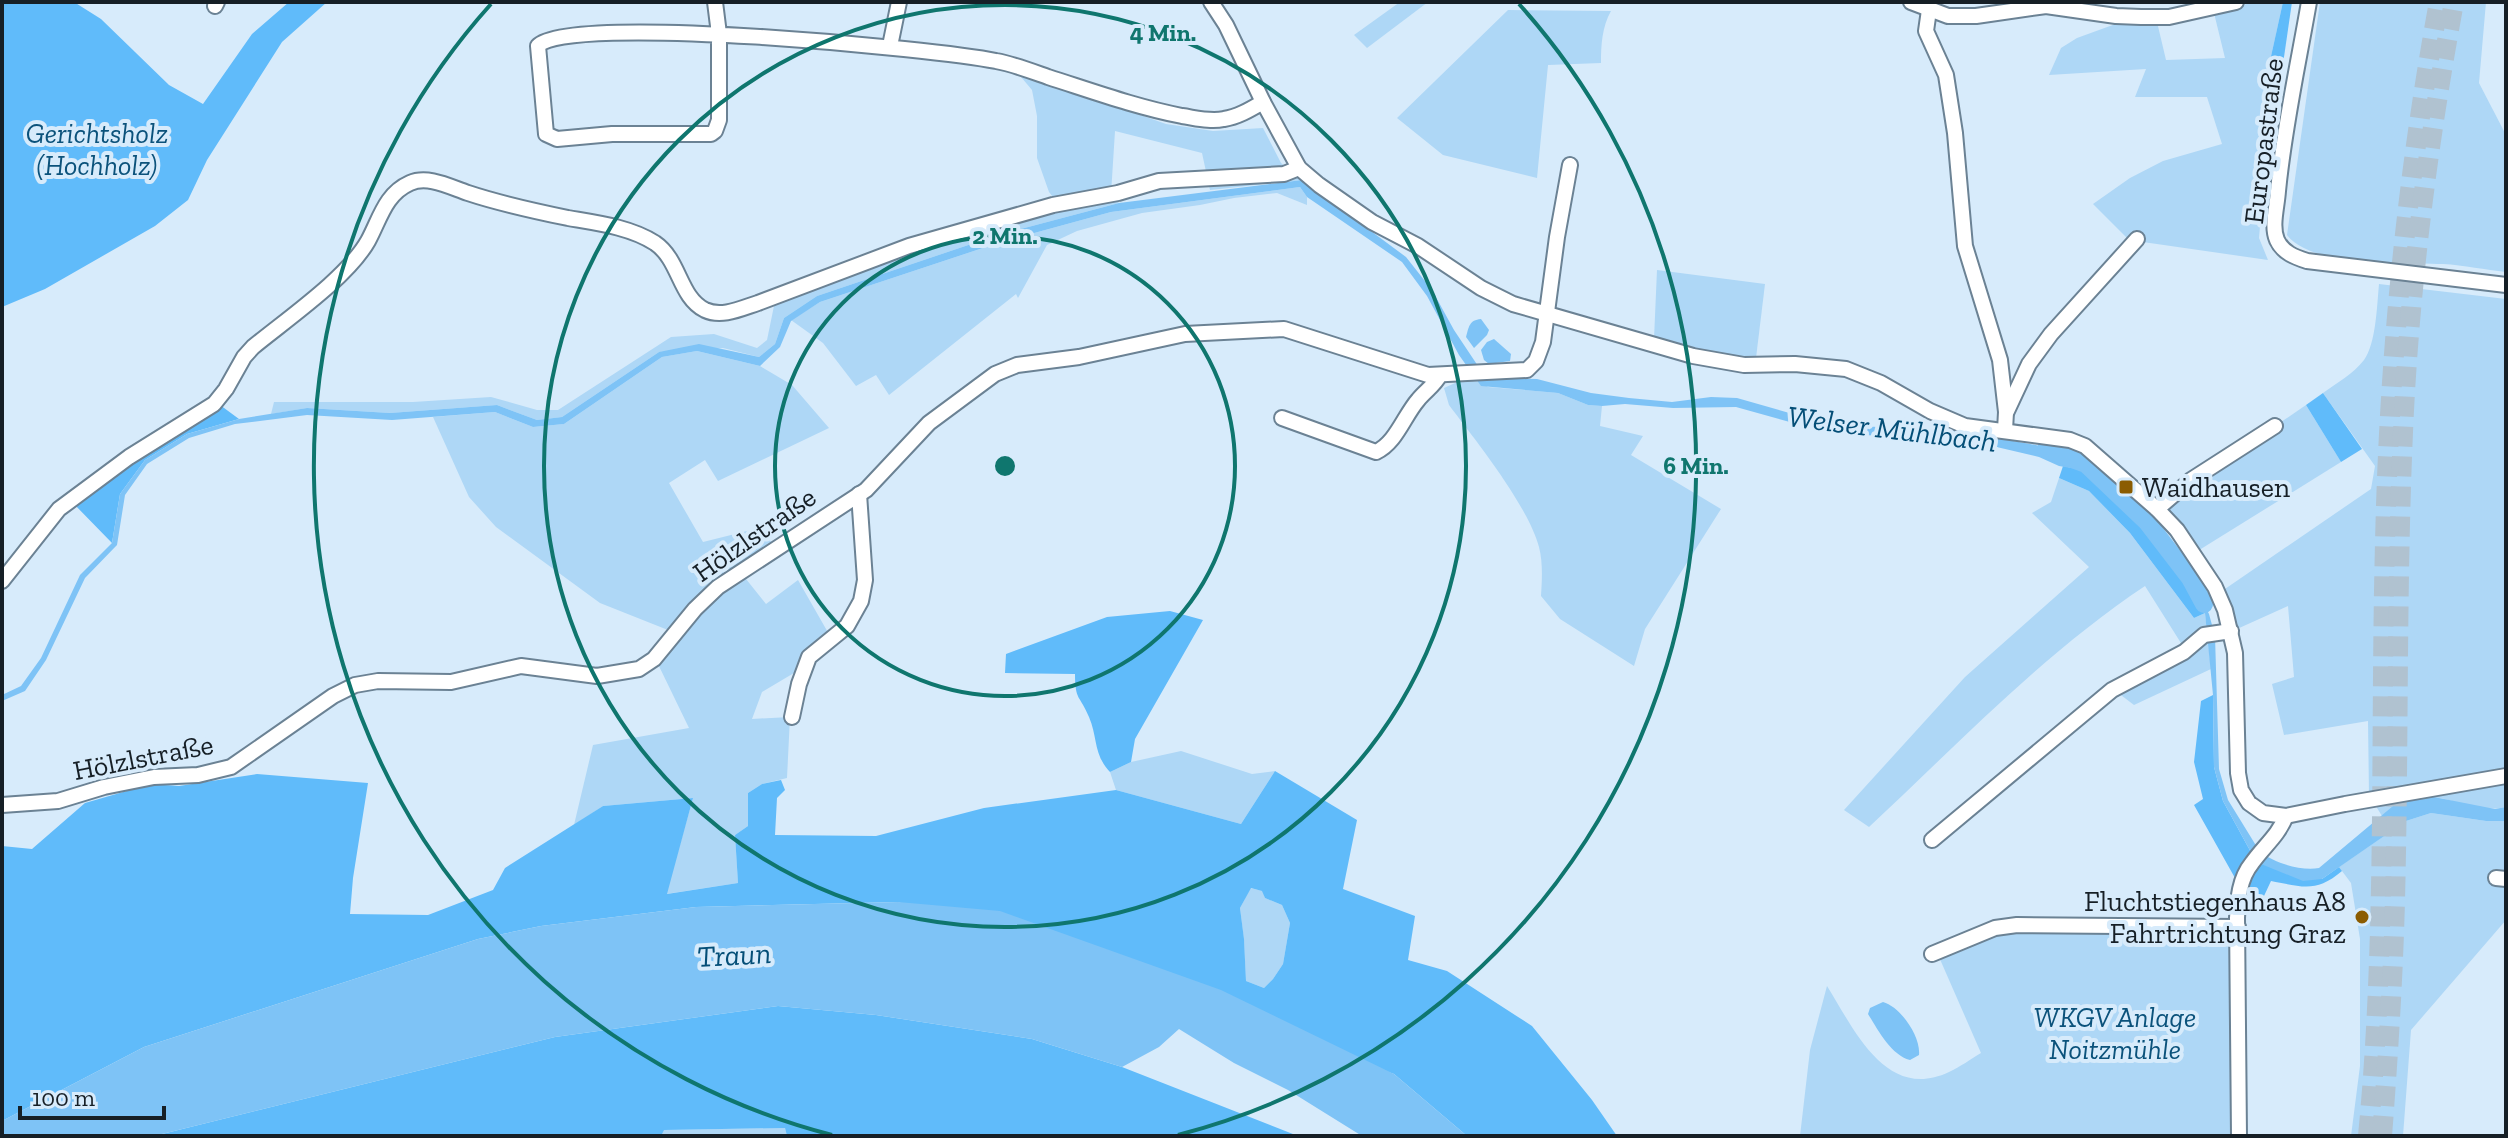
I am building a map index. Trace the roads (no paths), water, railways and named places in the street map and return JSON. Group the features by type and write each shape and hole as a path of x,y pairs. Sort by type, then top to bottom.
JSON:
{"street":[{"path":"715,2 719,34 719,120 715,131 706,136 612,134 549,137 544,129 537,52 540,43 547,39 603,33 719,34 890,46 996,61 1157,111 1203,120 1232,117 1263,102"},
{"path":"890,46 899,2"},
{"path":"1211,2 1226,25 1299,168 1372,222 1418,246 1481,288 1513,304 1548,316 1706,358 1744,365 1795,364 1846,369 1881,383 1930,411 1965,426 2070,440 2085,446 2177,530 2215,587 2225,632 2235,653 2241,790 2249,803 2263,813 2286,816 2506,776"},
{"path":"1911,2 1948,16 1976,16 2056,4 2116,16 2155,17 2169,17 2236,2"},
{"name":"Europastraße","path":"2309,2 2280,169 2275,225 2281,248 2307,261 2506,285"},
{"path":"1929,10 1926,31 1946,75 1955,133 1965,246 2000,360 2005,430"},
{"path":"1548,316 1557,237 1570,165"},
{"path":"2,581 59,509 129,457 214,404 253,347 347,269 362,251 396,191 421,180 512,206 616,228 646,239 667,255 697,304 717,313 758,303 909,246 1053,205 1100,197 1159,181 1284,174 1299,168"},
{"path":"2006,412 2029,364 2051,334 2137,239"},
{"name":"Hölzlstraße","path":"2,805 58,801 104,787 154,777 215,772 231,767 333,696 355,685 378,681 451,682 521,666 597,676 639,669 654,659 695,609 718,587 859,494 877,480 929,423 995,374 1026,363 1079,357 1185,334 1284,329 1415,373 1440,375 1531,368 1540,352 1548,316"},
{"path":"1282,418 1376,452 1389,443 1417,400 1435,384 1440,375"},
{"path":"2157,509 2191,480 2275,426"},
{"path":"792,717 809,657 847,626 861,601 865,580 859,494"},
{"path":"1932,840 2112,690 2184,652 2204,635 2225,632"},
{"path":"2239,1136 2240,887 2250,864 2275,838 2286,816"},
{"path":"1932,954 1995,928 2017,925 2238,927"}],"water":[{"path":"1302,180 1406,257 1432,290 1486,378 1537,379 1591,393 1672,402 1711,397 1737,398 1831,425 1952,430 2036,445 2086,464 2147,522 2190,578 2209,614 2215,636 2219,769 2228,800 2260,852 2266,856 2296,867 2319,868 2393,806 2411,797 2434,797 2495,809 2506,807 2506,821 2431,813 2406,821 2322,879 2303,881 2261,864 2253,856 2223,801 2214,767 2213,695 2205,613 2185,578 2143,524 2082,470 1971,441 1829,433 1736,407 1588,405 1558,393 1481,386 1459,355 1427,296 1402,262 1307,197 1300,187 1111,212 998,243 820,302 791,321 780,347 760,366 697,351 662,357 564,424 533,427 495,412 392,420 307,415 235,424 189,438 147,464 125,495 117,545 85,578 46,660 25,691 2,701 2,695 21,686 41,658 80,575 112,543 120,494 145,460 187,434 239,419 307,408 390,413 497,405 537,420 562,417 659,352 699,344 759,357 775,344 784,318 817,296 998,235 1119,203"},
{"path":"1481,319 1489,330 1474,348 1466,337 1472,322"},
{"path":"1494,339 1511,354 1510,361 1489,364 1484,360 1481,350"},
{"name":"Traun","path":"898,902 1000,911 1221,990 1394,1074 1467,1136 1362,1136 1179,1029 1159,1047 1122,1067 1032,1039 876,1015 778,1006 555,1037 154,1136 2,1136 2,1121 144,1047 478,939 541,926 696,907"},
{"path":"1883,1002 1896,1010 1908,1024 1917,1040 1919,1055 1910,1060 1903,1057 1881,1034 1868,1014 1870,1008"}],"waterway":[{"name":"Welser Mühlbach","path":"2046,449 2086,464 2147,522 2190,578 2204,604"}],"tunnel":[{"path":"2368,1136 2378,988 2390,407 2408,204 2439,2"},
{"path":"2382,1136 2394,930 2400,533 2407,359 2422,205 2454,2"}],"place":[{"name":"Waidhausen","path":"2126,487"},
{"name":"Fluchtstiegenhaus A8 Fahrtrichtung Graz","path":"2362,917"}],"park label":[{"name":"Gerichtsholz (Hochholz)","path":"97,149"},
{"name":"WKGV Anlage Noitzmühle","path":"2115,1033"}]}
